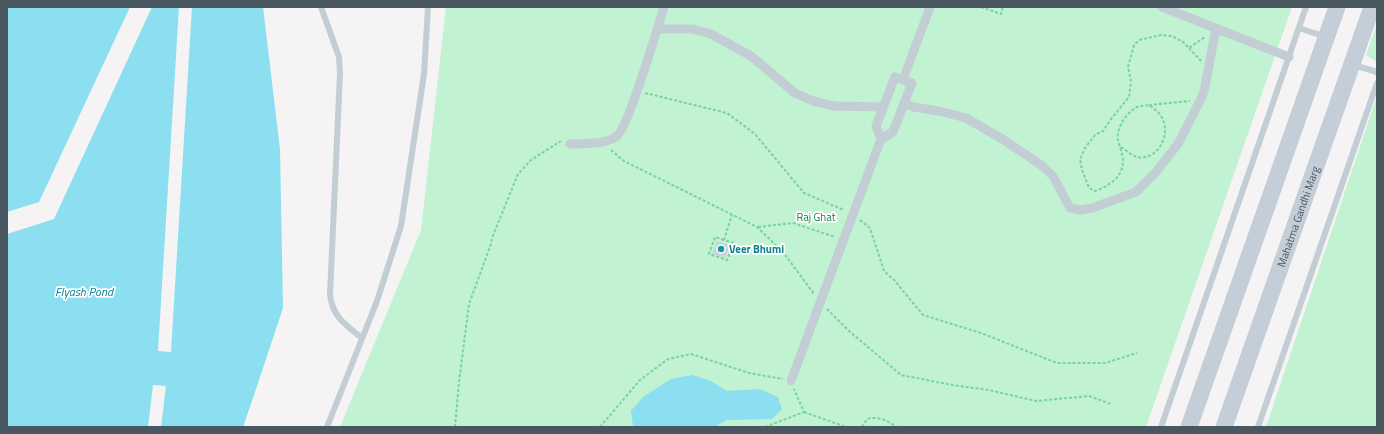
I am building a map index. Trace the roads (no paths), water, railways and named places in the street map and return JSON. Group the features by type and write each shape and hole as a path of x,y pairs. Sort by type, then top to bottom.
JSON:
{"main road":[{"path":"1189,427 1336,7"},
{"name":"Mahatma Gandhi Marg","path":"1224,427 1372,7"}],"street":[{"path":"570,144 602,143 619,135 628,116 664,7"},
{"path":"904,80 930,7"},
{"path":"1162,7 1289,57"},
{"path":"657,29 693,30 711,34 751,56 795,93 813,101 834,106 883,107"},
{"path":"904,103 914,107 966,118 1004,140 1053,176 1070,208 1080,210 1092,208 1136,192 1156,172 1178,144 1204,91 1216,29"},
{"path":"791,381 881,139 893,132 912,83 895,77 876,126 881,139"}],"lane":[{"path":"321,7 339,57 340,73 330,296 333,309 338,318 362,338"},
{"path":"327,427 377,301 401,226 424,74 428,7"},
{"path":"1161,427 1306,7"},
{"path":"1298,28 1326,37"},
{"path":"1351,65 1374,71 1377,74"},
{"path":"1258,427 1377,83"}],"water":[{"path":"7,7 130,7 39,202 7,212"},
{"name":"Flyash Pond","path":"152,7 179,7 158,351 171,352 192,7 263,7 280,149 283,308 252,401 243,427 161,427 166,386 153,385 148,427 7,427 7,234 54,219"},
{"path":"692,375 711,381 727,391 760,389 778,397 782,409 772,419 727,420 714,427 633,427 631,411 643,397 671,379"}],"place":[{"name":"Veer Bhumi","path":"721,249"}],"park label":[{"name":"Raj Ghat","path":"816,217"}]}
